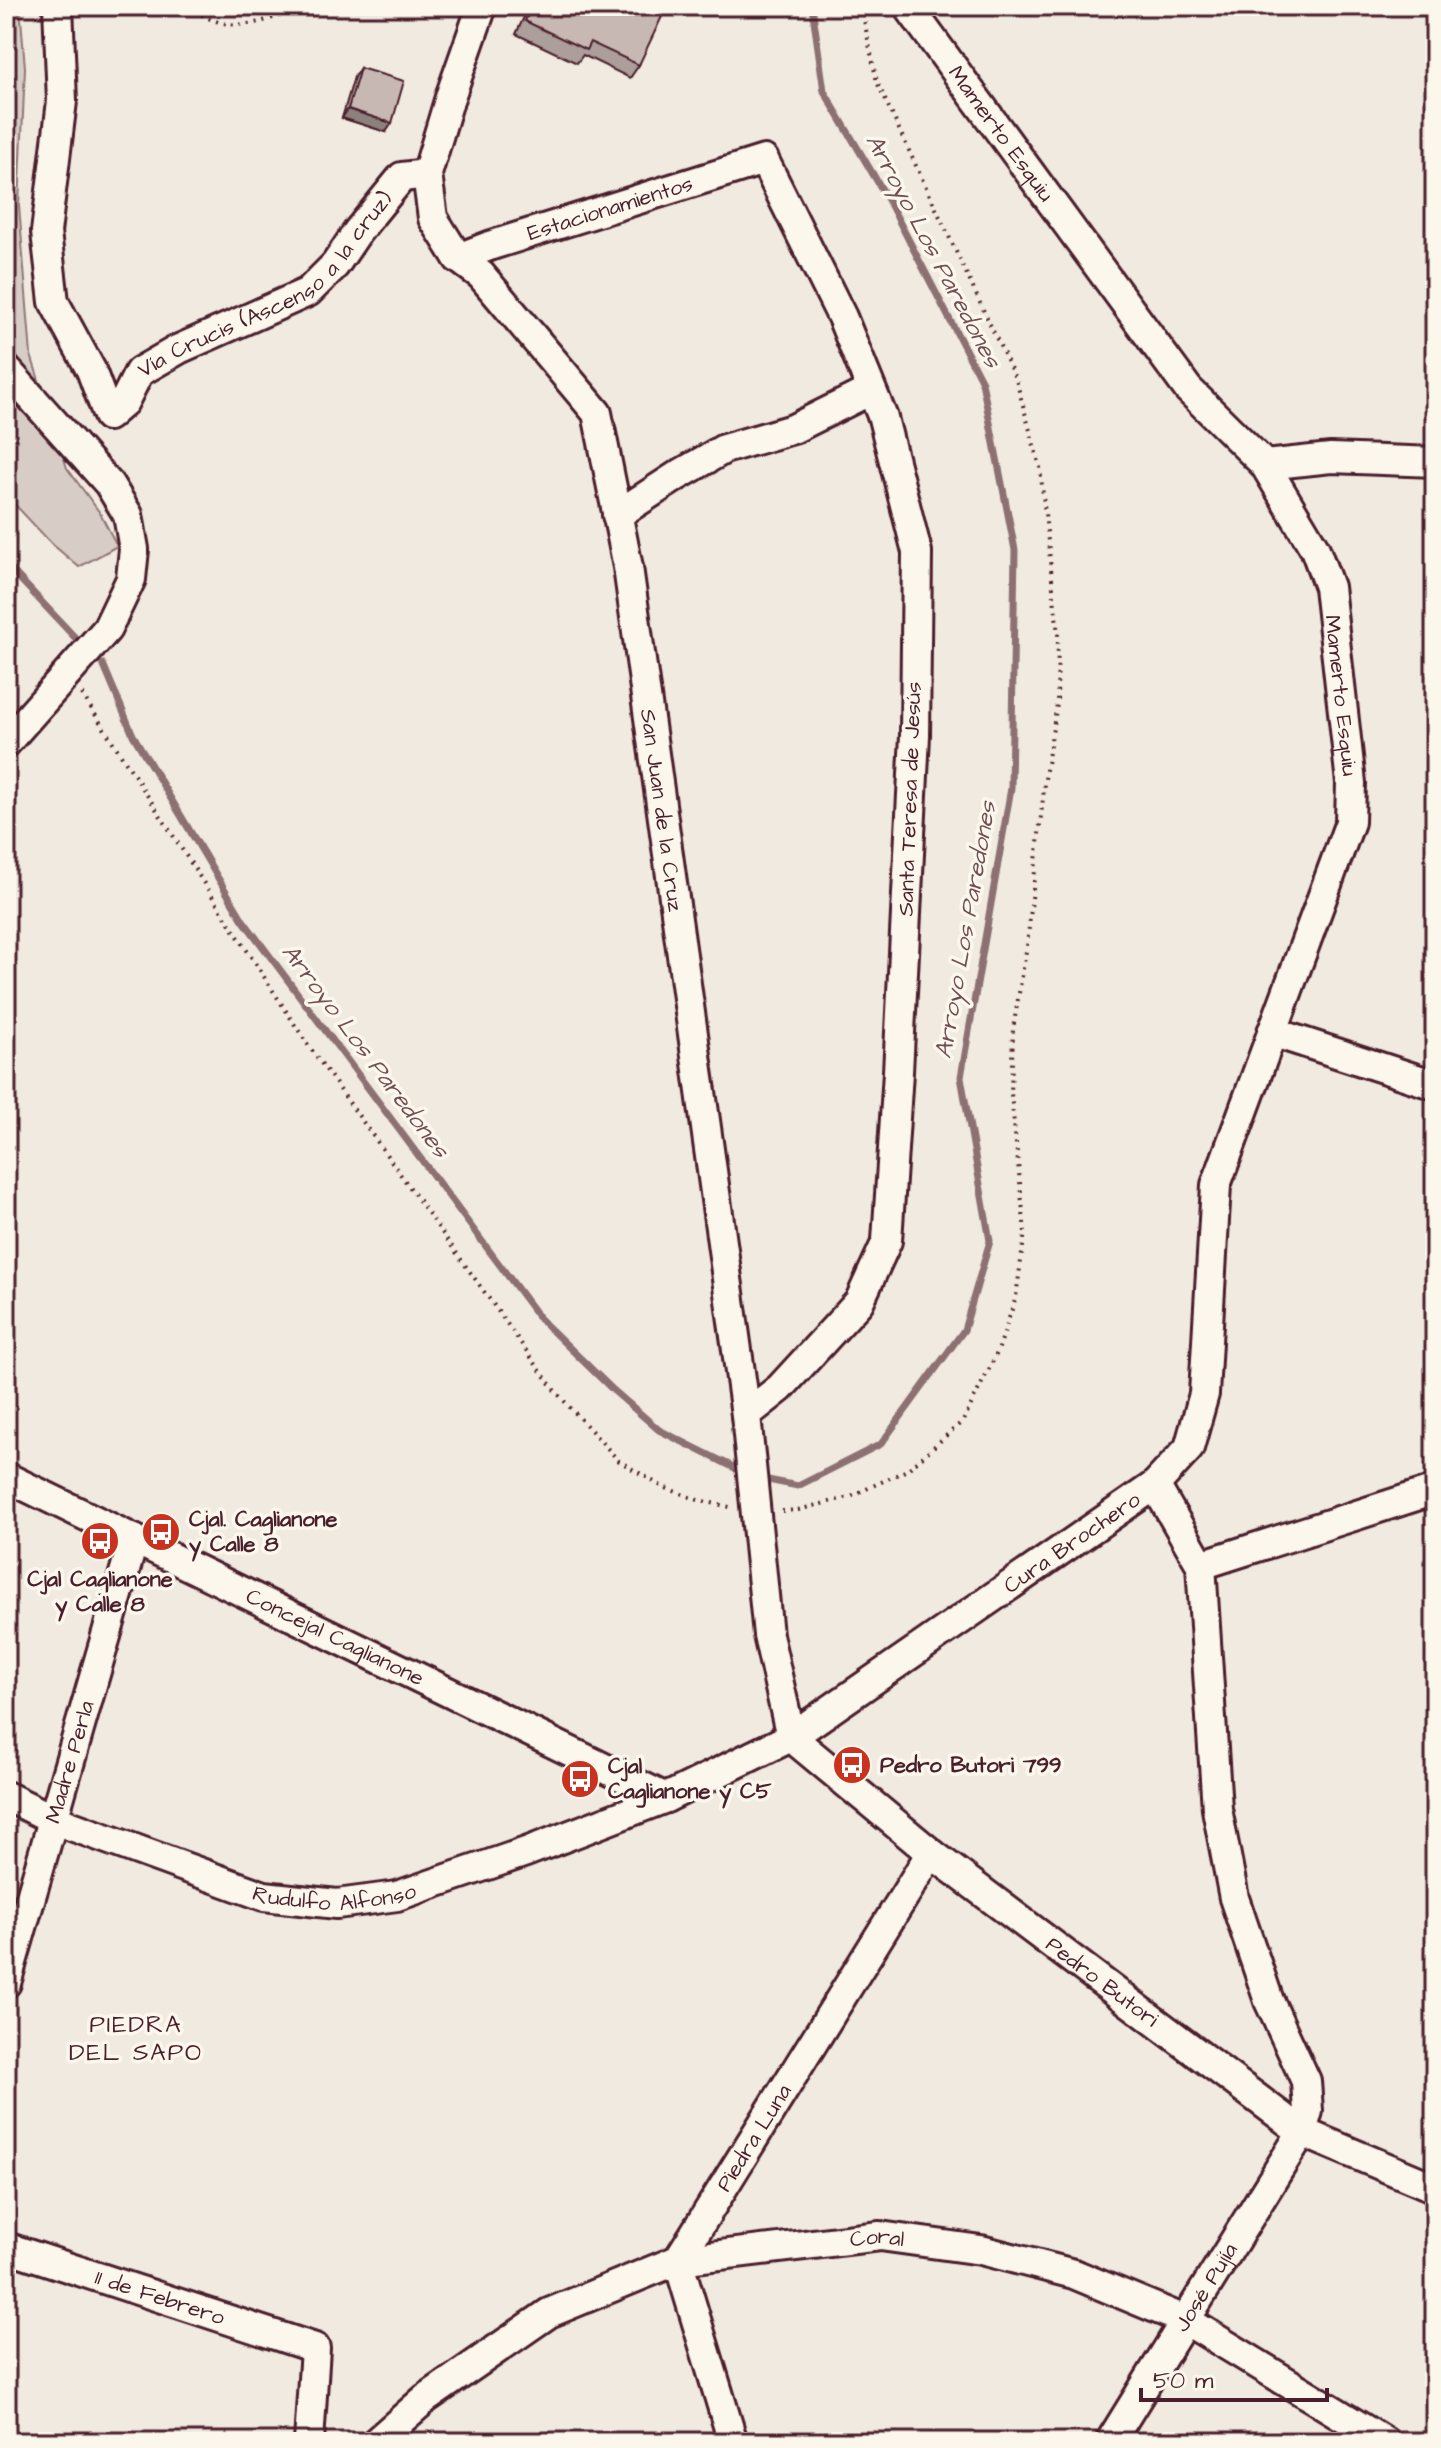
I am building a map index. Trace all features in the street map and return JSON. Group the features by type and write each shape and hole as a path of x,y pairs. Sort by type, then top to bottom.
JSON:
{"street":[{"name":"Vía Crucis (Ascenso a la cruz)","path":"58,6 62,101 46,232 52,288 54,302 91,370 108,416 124,402 139,372 179,349 308,292 335,265 402,177 427,174"},
{"path":"427,174 482,6"},
{"name":"Mamerto Esquiu","path":"908,6 1188,389 1265,465 1315,549 1329,587 1351,783 1350,822 1216,1185 1204,1394 1189,1448 1155,1485"},
{"name":"Estacionamientos","path":"458,258 764,160"},
{"name":"Santa Teresa de Jesús","path":"746,1415 780,1388 859,1302 887,1241 915,735 917,552 883,418 842,317 764,160"},
{"name":"San Juan de la Cruz","path":"427,174 433,218 458,258 481,275 597,413 628,567 746,1415 768,1635 791,1737"},
{"path":"6,369 109,484 128,515 134,549 131,579 107,629 6,743"},
{"path":"617,515 724,449 793,429 871,390"},
{"path":"1265,465 1331,458 1435,462"},
{"path":"1272,1032 1435,1085"},
{"name":"Concejal Caglianone","path":"6,1477 666,1798"},
{"name":"Cura Brochero","path":"666,1798 791,1737 1155,1485 1201,1565"},
{"path":"1302,2132 1308,2111 1306,2081 1269,2001 1234,1898 1217,1809 1201,1565 1435,1490"},
{"name":"Madre Perla","path":"6,1983 134,1539"},
{"name":"Pedro Butori","path":"791,1737 931,1853 1302,2132 1435,2188"},
{"name":"Rudulfo Alfonso","path":"6,1796 55,1820 264,1896 337,1904 397,1896 526,1852 666,1798"},
{"name":"Piedra Luna","path":"678,2260 931,1853"},
{"name":"José Pujía","path":"1110,2442 1302,2132"},
{"name":"Coral","path":"376,2442 425,2399 549,2313 678,2260 880,2236 981,2250 1074,2274 1187,2321 1385,2442"},
{"name":"11 de Febrero","path":"6,2247 315,2348 309,2442"},
{"path":"678,2260 733,2442"}],"path":[{"path":"188,6 202,17 228,25 269,21 303,6"},
{"path":"68,673 306,1042 555,1391 619,1461 663,1487 698,1500 798,1510 849,1497 907,1470 963,1421 998,1351 1016,1297 1025,1232 1011,1094 1013,1029 1027,945 1046,770 1057,704 1058,634 1040,467 1016,380 877,82 861,6"}],"shaded area":[{"path":"6,6 20,6 25,68 19,206 31,355 67,468 100,513 117,546 79,567 52,544 6,495"}],"building":[{"path":"532,6 666,8 639,65 590,42 586,50 525,21"},
{"path":"360,68 404,81 392,123 348,109"}],"waterway":[{"name":"Arroyo Los Paredones","path":"758,1478 798,1486 881,1444 964,1330 990,1241 961,1077 1011,788 1015,550 982,382 887,198 824,91 812,6"},
{"name":"Arroyo Los Paredones","path":"6,564 81,644"},
{"name":"Arroyo Los Paredones","path":"103,664 133,735 243,920 540,1319 659,1430 743,1472"}],"place":[{"name":"Cjal. Caglianone y Calle 8","path":"161,1532"},
{"name":"Cjal Caglianone y Calle 8","path":"100,1541"},
{"name":"Pedro Butori 799","path":"852,1765"},
{"name":"Cjal Caglianone y C5","path":"580,1779"}],"district":[{"name":"PIEDRA DEL SAPO","path":"136,2039"}]}
